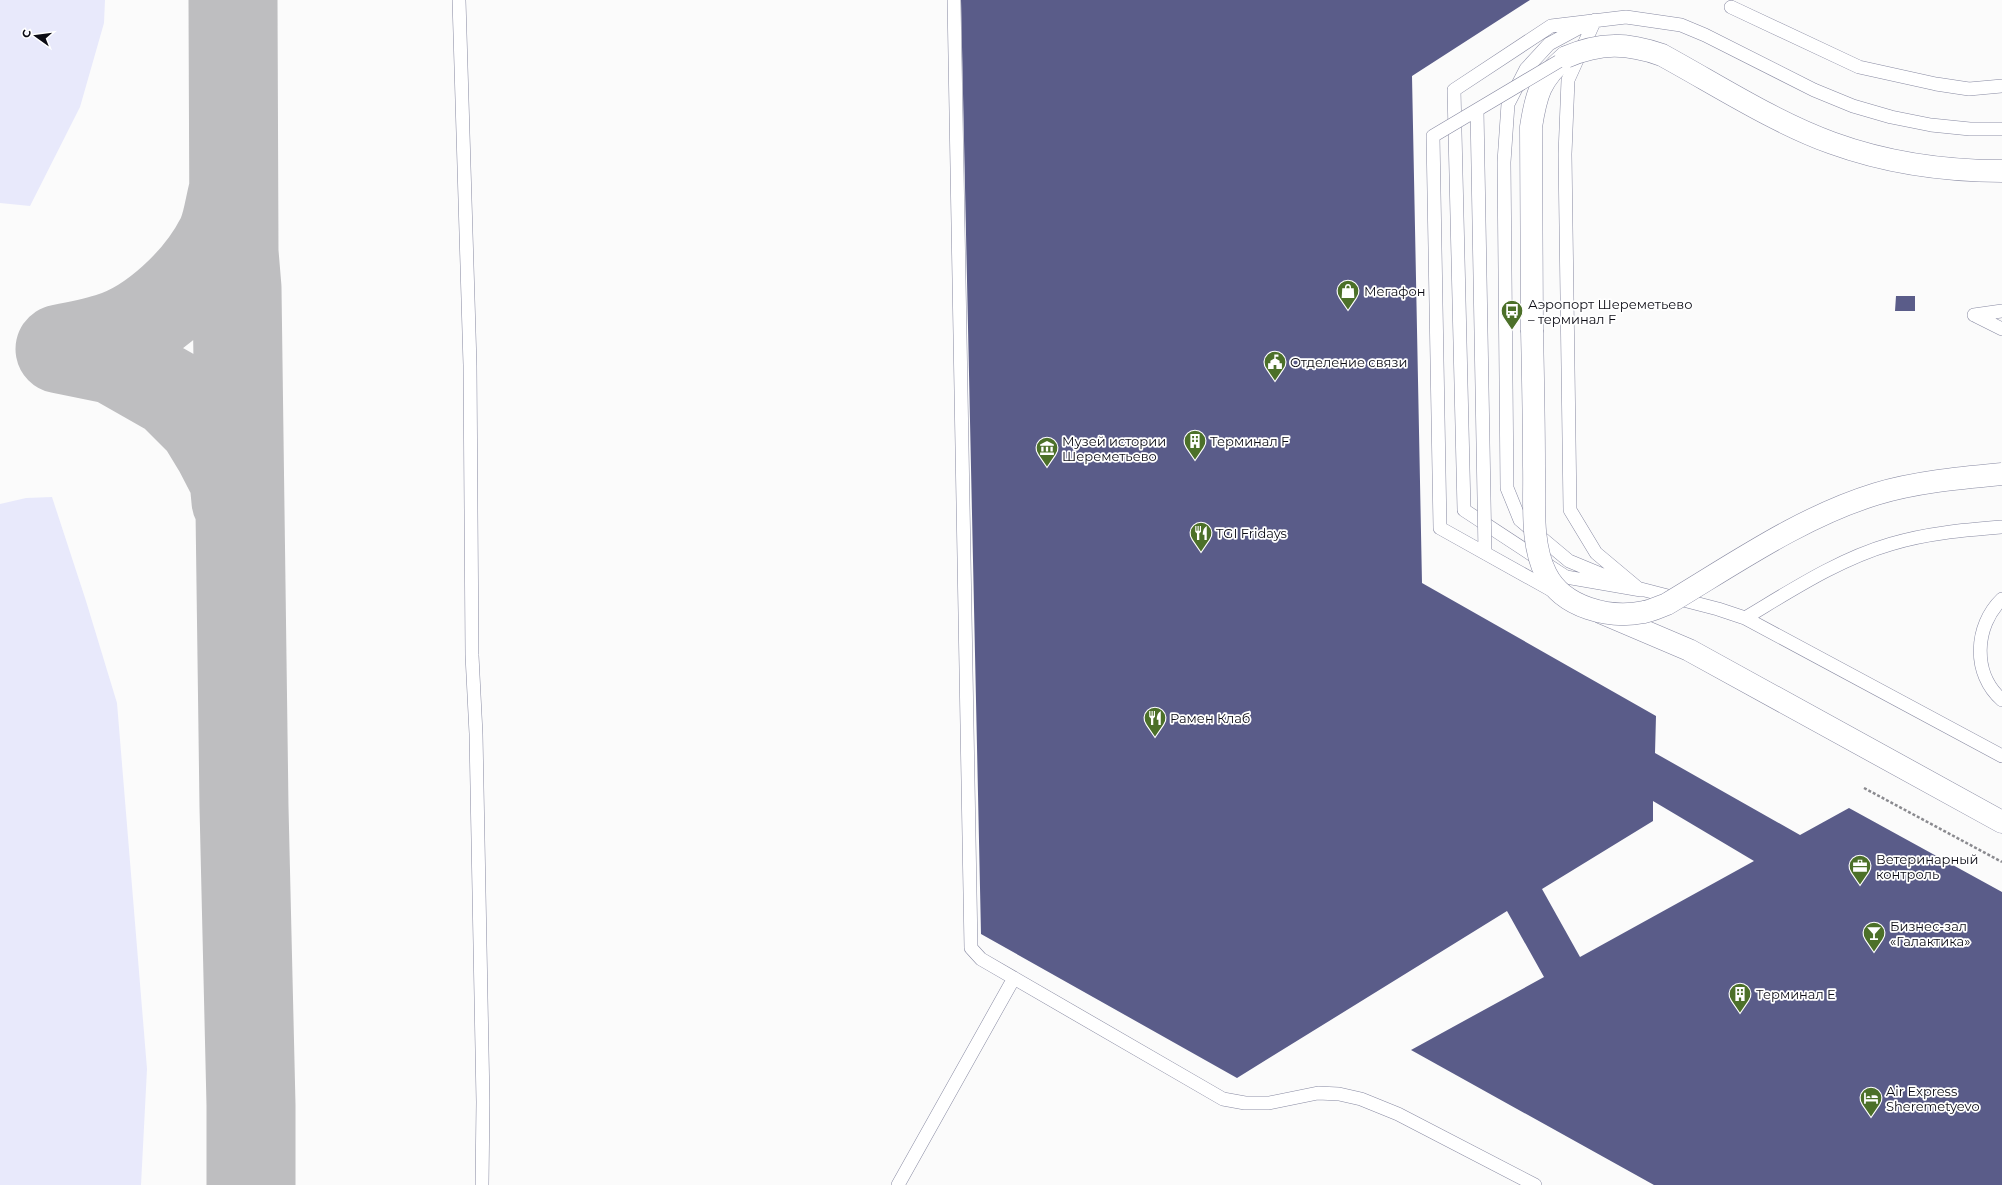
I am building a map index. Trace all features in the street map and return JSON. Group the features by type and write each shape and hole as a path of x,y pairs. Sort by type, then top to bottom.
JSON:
{"street":[{"path":"2002,171 1967,171 1924,166 1882,158 1832,143 1786,122 1662,55 1643,49 1621,45 1600,46 1581,50 1566,57 1551,70 1542,84 1535,104 1531,127 1535,516 1540,558 1546,574 1553,586 1582,606 1689,650 2002,822"},
{"path":"1582,606 1623,614 1645,612 1666,604 1806,522 1839,508 1876,494 1913,485 2002,474"}],"lane":[{"path":"459,0 470,365 472,655 476,742 483,1102 482,1185"},
{"path":"954,0 972,948 981,959 1222,1099 1245,1103 1269,1103 1318,1093 1339,1094 1361,1099 1398,1114 1535,1185"},
{"path":"1731,7 1859,67 1936,84 1969,89 2002,86"},
{"path":"2002,129 1970,129 1939,125 1891,117 1853,106 1814,90 1705,35 1680,25 1626,17 1551,26 1454,90 1464,510 1566,577 1641,590 1718,608 1745,618 2002,756"},
{"path":"1595,20 1549,44 1526,69 1508,104 1504,162 1507,488 1520,520 1569,561 1641,590"},
{"path":"1595,20 1568,80 1565,154 1570,510 1596,553 1641,590"},
{"path":"1566,57 1433,136 1440,528 1582,606"},
{"path":"1477,110 1485,553"},
{"path":"2002,311 1974,315 2002,329"},
{"path":"1745,618 1829,569 1891,544 1930,536 2002,527"},
{"path":"2002,599 1985,623 1980,649 1985,676 1992,689 2002,700"},
{"path":"898,1185 1014,978"}],"path":[{"path":"1864,788 2002,862"}],"shaded area":[{"path":"0,0 105,0 104,23 80,107 30,206 0,203"},
{"path":"52,497 117,703 147,1069 141,1185 0,1185 0,504 26,498"}],"building":[{"name":"Терминал F","path":"961,0 1530,0 1412,76 1422,583 1656,716 1655,753 1800,835 1849,808 2002,892 2002,1185 1654,1185 1411,1050 1544,977 1507,911 1237,1078 981,934","holes":["1653,801 1754,861 1580,957 1542,889 1653,821"]},
{"path":"1896,296 1915,296 1915,311 1895,311"}],"taxiway":[{"path":"233,0 234,252 237,288 244,807 251,1105 251,1185"},
{"path":"233,192 226,222 220,239 200,270 173,299 157,312 125,332 78,346 60,349 114,360 172,393 202,423 219,451 234,480 236,501"}],"place":[{"name":"Мегафон","path":"1348,310"},
{"name":"Аэропорт Шереметьево – терминал F","path":"1512,330"},
{"name":"Отделение связи","path":"1275,382"},
{"name":"Терминал F","path":"1195,460"},
{"name":"Музей истории Шереметьево","path":"1047,468"},
{"name":"TGI Fridays","path":"1201,552"},
{"name":"Рамен Клаб","path":"1155,738"},
{"name":"Ветеринарный контроль","path":"1860,886"},
{"name":"Бизнес-зал «Галактика»","path":"1874,952"},
{"name":"Терминал E","path":"1740,1014"},
{"name":"Air Express Sheremetyevo","path":"1871,1118"}]}
